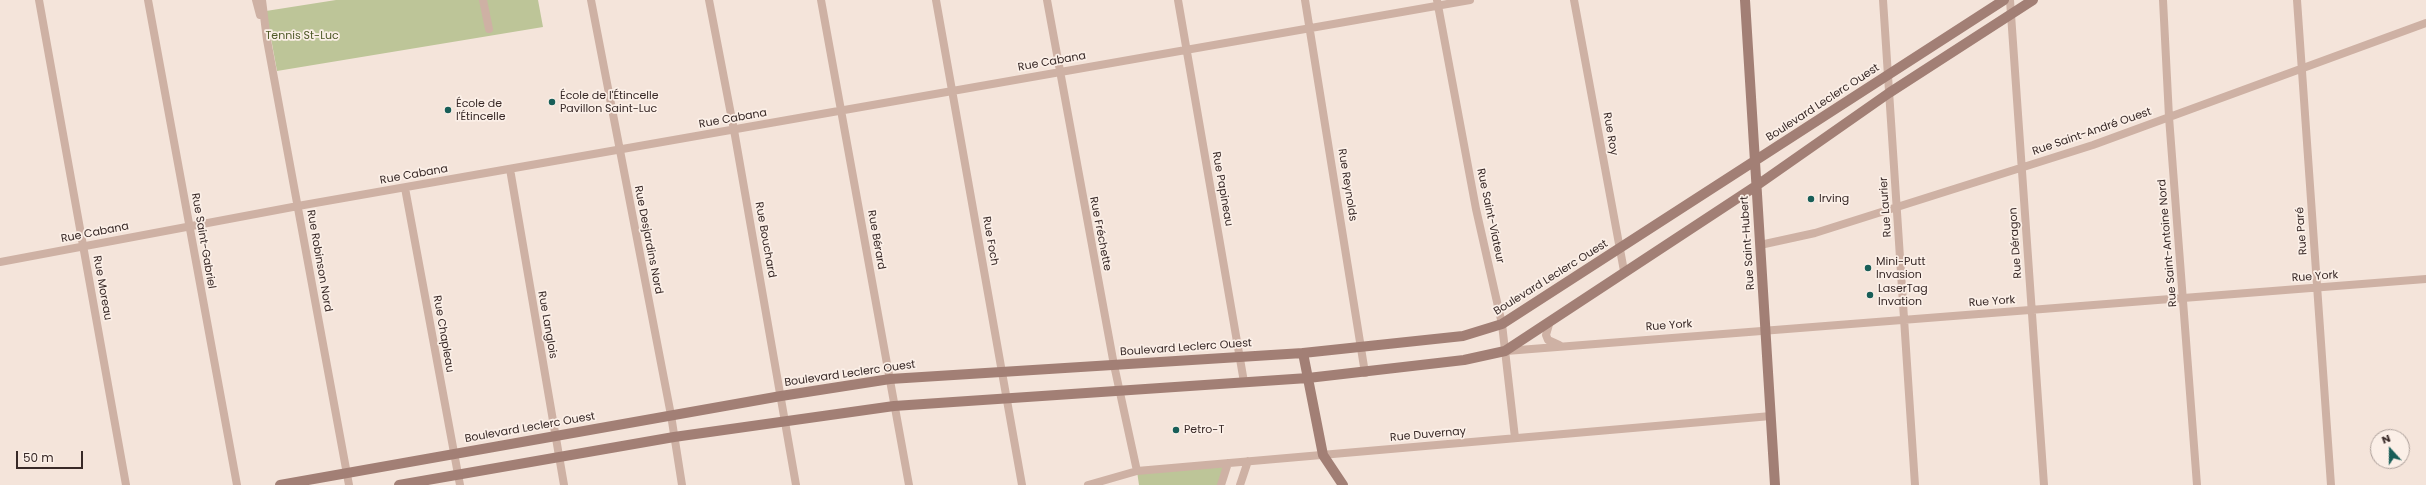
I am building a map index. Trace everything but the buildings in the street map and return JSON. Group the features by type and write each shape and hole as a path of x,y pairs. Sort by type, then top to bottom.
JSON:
{"street":[{"name":"Rue Moreau","path":"39,0 126,485"},
{"name":"Rue Saint-Gabriel","path":"148,0 237,485"},
{"name":"Rue Robinson Nord","path":"256,0 267,40"},
{"name":"Rue Robinson Nord","path":"262,0 267,40 349,485"},
{"path":"483,0 489,29"},
{"name":"Rue Desjardins Nord","path":"591,0 618,150 671,415 682,485"},
{"name":"Rue Bouchard","path":"709,0 734,130 796,485"},
{"name":"Rue Bérard","path":"821,0 909,485"},
{"name":"Rue Foch","path":"936,0 1022,485"},
{"name":"Rue Fréchette","path":"1047,0 1118,389 1137,471"},
{"name":"Rue Papineau","path":"1178,0 1244,382"},
{"name":"Rue Reynolds","path":"1306,0 1365,373"},
{"name":"Rue Cabana","path":"0,262 298,206 1187,50 1437,3 1470,0"},
{"name":"Rue Roy","path":"1574,0 1624,271"},
{"name":"Rue Saint-Hubert","path":"1744,0 1775,485"},
{"name":"Rue Laurier","path":"1883,0 1916,485"},
{"name":"Boulevard Leclerc Ouest","path":"280,485 671,415 890,378 1001,370 1114,365 1303,353 1463,336 1502,324 2004,0"},
{"name":"Rue Déragon","path":"2010,0 2044,485"},
{"path":"399,485 459,480 559,457 784,421 894,406 1006,399 1118,389 1308,378 1365,373 1464,360 1505,351 1624,271 1756,186 1889,93 2033,0"},
{"name":"Rue Saint-Antoine Nord","path":"2163,0 2169,117 2184,298 2197,485"},
{"name":"Rue Paré","path":"2297,0 2303,68 2331,485"},
{"name":"Rue Saint-Viateur","path":"1437,3 1476,209 1502,324 1515,438"},
{"name":"Rue Saint-André Ouest","path":"1760,245 1815,233 2022,168 2169,117 2426,23"},
{"name":"Rue Langlois","path":"510,169 564,485"},
{"name":"Rue Chapleau","path":"405,188 459,480"},
{"name":"Rue York","path":"1505,351 2426,279"},
{"path":"1550,321 1546,335 1548,340 1560,346"},
{"path":"1303,353 1324,455 1343,485"},
{"name":"Rue Duvernay","path":"1088,485 1137,471 1771,416"},
{"path":"1240,485 1248,461"},
{"path":"1221,485 1228,463"}],"green space":[{"name":"Tennis St-Luc","path":"336,0 538,0 543,27 277,71 266,11"},
{"path":"1228,463 1221,485 1139,485 1137,471"}],"place":[{"name":"École de l'Étincelle Pavillon Saint-Luc","path":"552,102"},
{"name":"École de l'Étincelle","path":"448,110"},
{"name":"Irving","path":"1811,199"},
{"name":"Mini-Putt Invasion","path":"1868,268"},
{"name":"LaserTag Invation","path":"1870,295"},
{"name":"Petro-T","path":"1176,430"}]}
